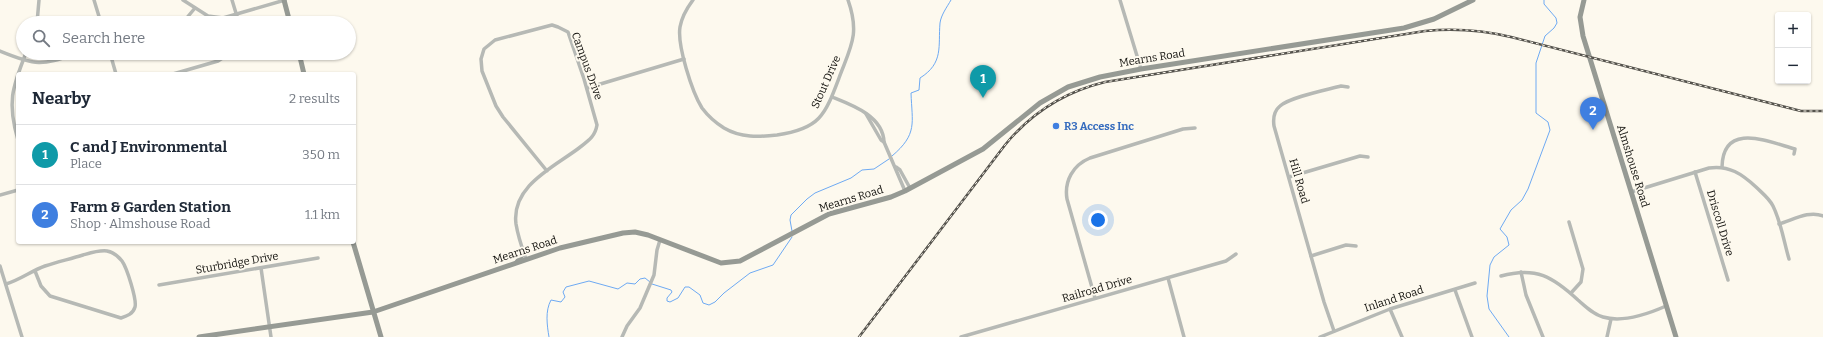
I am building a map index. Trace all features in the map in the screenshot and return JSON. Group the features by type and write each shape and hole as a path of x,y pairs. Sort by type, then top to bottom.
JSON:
{"street":[{"path":"38,16 39,0"},
{"path":"94,0 99,16"},
{"path":"183,0 210,16"},
{"path":"232,0 237,15"},
{"path":"232,16 284,0 288,16"},
{"name":"Stout Drive","path":"693,0 685,12 680,28 680,46 697,98 703,109 722,127 741,135 759,137 802,130 820,117 832,97 852,46 855,34 854,20 848,0"},
{"path":"1120,0 1141,70"},
{"name":"Mearns Road","path":"200,337 373,312 560,248 623,233 641,233 710,260 727,264 746,259 829,214 891,197 908,190 983,149 1040,103 1061,91 1100,77 1404,28 1434,19 1473,0"},
{"name":"Almshouse Road","path":"1584,0 1580,17 1583,36 1676,337"},
{"path":"188,16 195,8"},
{"name":"Campus Drive","path":"526,259 516,222 520,200 526,189 547,171 592,138 596,132 596,119 568,32 558,27 547,26 495,40 484,49 481,59 482,71 496,106 503,117 547,171"},
{"path":"0,51 16,57"},
{"path":"586,88 684,59"},
{"path":"18,72 23,60 42,64 56,60"},
{"path":"112,60 115,72"},
{"path":"179,72 218,60"},
{"path":"301,60 304,72"},
{"path":"16,77 12,94 12,117 16,129"},
{"name":"Hill Road","path":"1334,331 1311,256 1273,119 1278,109 1284,103 1291,100 1341,86 1348,87"},
{"path":"832,97 848,103 871,117 878,126 887,149 896,167 900,170 908,190"},
{"path":"1095,298 1067,199 1066,187 1071,174 1082,161 1095,156 1183,128 1195,128"},
{"path":"1722,167 1723,156 1727,148 1734,141 1743,138 1751,138 1795,149 1794,154"},
{"path":"1289,177 1354,157 1368,157"},
{"path":"1631,192 1710,168 1722,167 1742,175 1766,196 1773,206 1789,259"},
{"name":"Driscoll Drive","path":"1695,172 1728,280"},
{"path":"0,195 16,191"},
{"path":"1779,224 1809,214 1823,216"},
{"path":"1569,222 1583,269 1581,282 1571,293"},
{"path":"622,337 626,326 640,308 654,275 657,250 660,240"},
{"path":"354,244 381,337"},
{"path":"1311,256 1346,245 1356,246"},
{"path":"518,262 523,249"},
{"path":"6,284 47,265 100,251 112,253 123,263 134,296 135,308 132,313 121,318 55,299 45,292 35,271"},
{"name":"Railroad Drive","path":"960,337 1226,261 1236,254"},
{"name":"Sturbridge Drive","path":"159,285 318,258"},
{"path":"0,266 22,337"},
{"path":"261,268 272,337"},
{"path":"1501,276 1521,272 1534,272 1549,277 1593,312 1611,319 1629,318 1666,306"},
{"path":"1521,272 1526,295 1543,337"},
{"path":"1168,278 1184,337"},
{"name":"Inland Road","path":"1320,337 1390,309 1475,283"},
{"path":"1455,290 1472,337"},
{"path":"1390,309 1402,337"},
{"path":"1607,337 1611,319"}],"waterway":[{"path":"892,156 906,141 910,134 912,128 911,93 919,90 920,78 928,72 936,60 939,47 940,23 944,11 951,0"},
{"path":"1509,337 1489,309 1487,296 1490,265 1494,257 1509,245 1507,237 1500,229 1511,210 1522,200 1528,189 1550,130 1548,122 1536,113 1536,63 1545,36 1557,23 1556,18 1544,4 1544,0"},
{"path":"792,231 790,220 791,215 815,193 851,178 862,170 874,169 889,159"},
{"path":"652,284 671,290 672,292 667,298 667,301 670,302 678,298 685,287 689,287 700,295 703,303 709,305 715,302 750,273 773,265 792,237"},
{"path":"549,337 547,318 549,304 551,300 561,302 565,297 563,292 566,287 589,281 618,289 627,283 635,284 640,279 645,278 650,282"}],"railway":[{"path":"859,337 1015,133 1038,113 1062,98 1076,91 1105,82 1425,31 1458,30 1479,31 1511,37 1801,111 1823,111"}],"place":[{"name":"C and J Environmental","path":"983,98"},
{"name":"R3 Access Inc","path":"1056,126"},
{"name":"Farm & Garden Station","path":"1593,130"}]}
